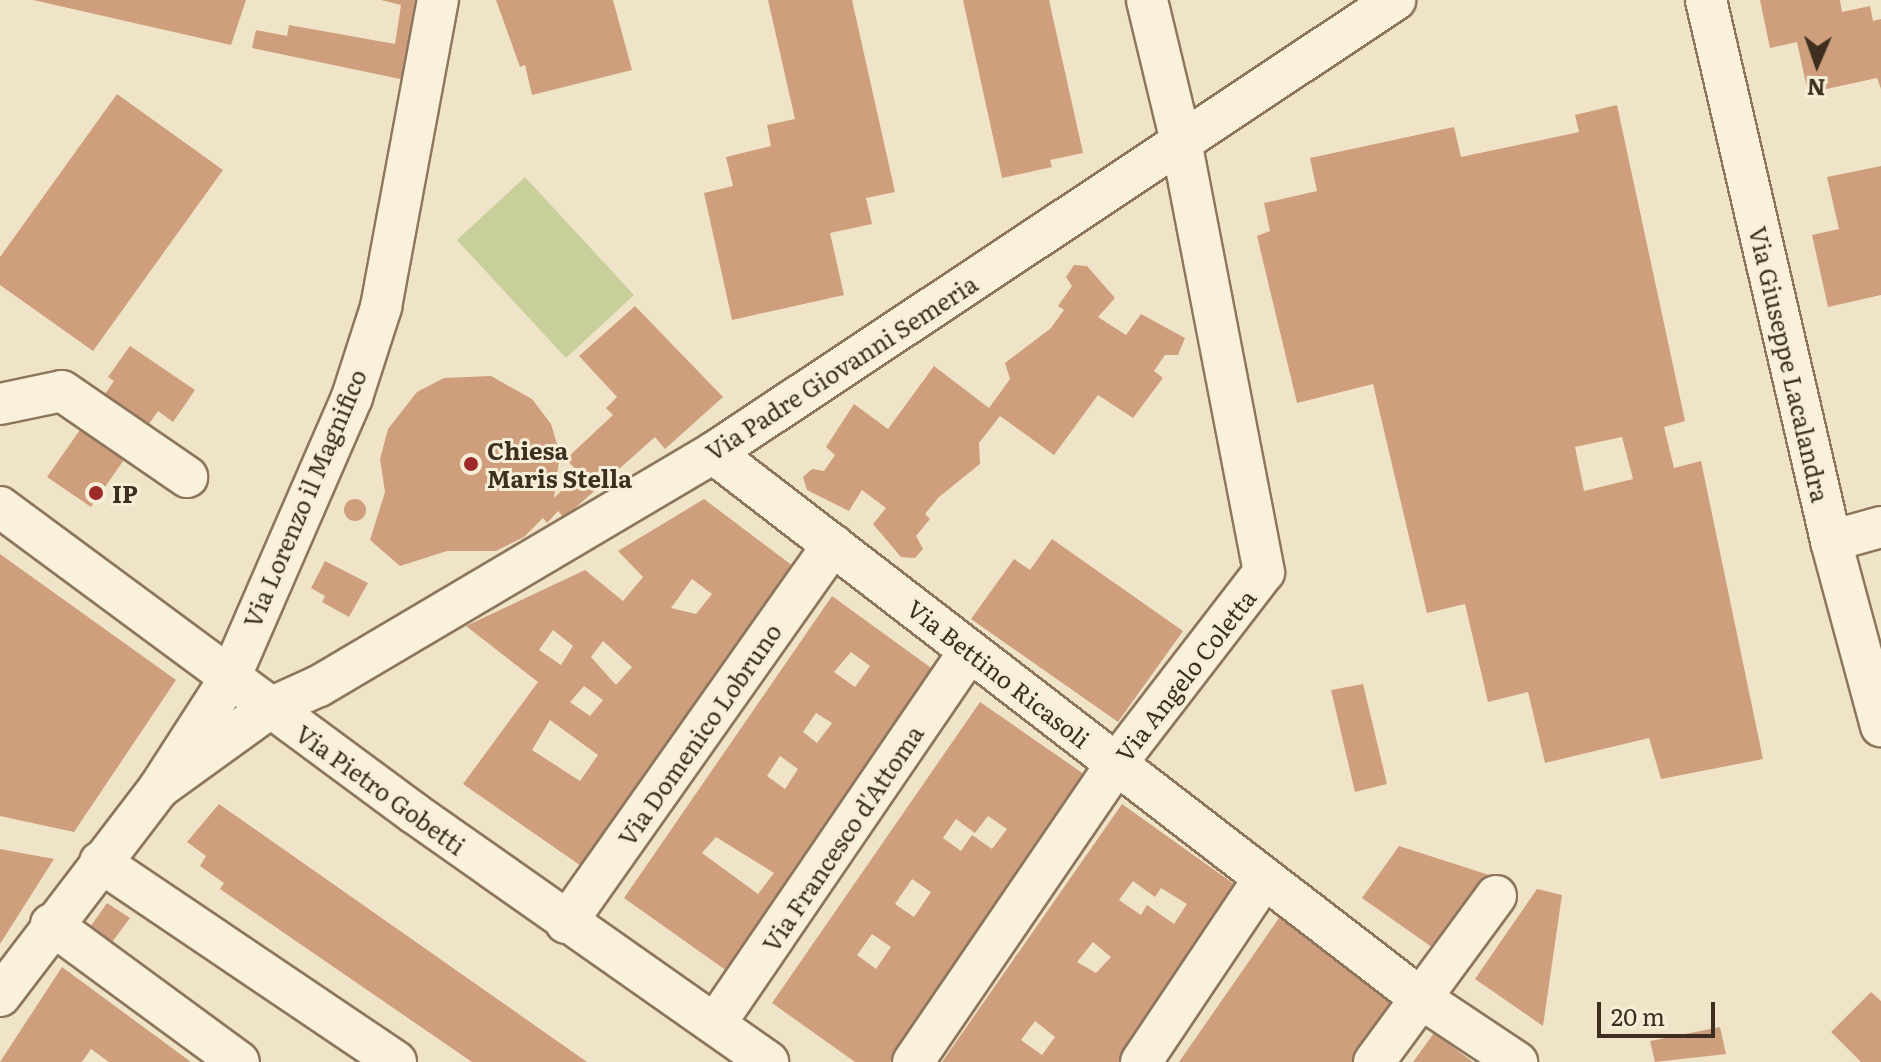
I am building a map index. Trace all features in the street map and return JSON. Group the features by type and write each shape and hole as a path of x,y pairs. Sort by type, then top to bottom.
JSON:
{"street":[{"name":"Via Lorenzo il Magnifico","path":"0,996 51,924 159,788 230,678 352,397 381,307 438,0"},
{"name":"Via Angelo Coletta","path":"913,1062 1116,764 1264,572 1181,142 1147,0"},
{"name":"Via Padre Giovanni Semeria","path":"270,708 319,686 713,453 1395,0"},
{"name":"Via Giuseppe Lacalandra","path":"1706,0 1831,541 1881,726"},
{"path":"0,404 62,391 187,477"},
{"name":"Via Bettino Ricasoli","path":"713,453 1419,997 1517,1062"},
{"name":"Via Pietro Gobetti","path":"0,507 566,923 715,1024 762,1060"},
{"path":"1831,541 1881,527"},
{"name":"Via Domenico Lobruno","path":"566,923 833,545"},
{"name":"Via Francesco d'Attoma","path":"715,1024 969,651"},
{"name":"Via Lorenzo il Magnifico","path":"159,788 270,708"},
{"path":"100,862 396,1062"},
{"path":"1141,1062 1264,878"},
{"path":"1374,1062 1496,896"},
{"path":"51,924 239,1062"}],"green space":[{"path":"525,177 634,295 566,358 457,240"}],"building":[{"path":"33,0 246,0 231,45"},
{"path":"381,0 417,0 405,80 252,48 256,30 287,36 289,25 395,44 401,5"},
{"path":"496,0 613,0 632,70 532,95 525,65 520,67"},
{"path":"768,0 852,0 895,192 866,198 872,224 830,233 844,295 732,320 704,193 733,186 726,157 771,146 767,125 795,119"},
{"path":"963,0 1049,0 1083,153 1050,160 1052,167 1002,178"},
{"path":"1760,0 1840,0 1842,12 1870,6 1873,21 1881,19 1881,89 1877,78 1808,93 1797,42 1770,48"},
{"path":"117,94 223,170 93,351 0,285 0,257"},
{"path":"1617,105 1685,421 1664,427 1674,468 1701,461 1763,759 1661,779 1649,738 1545,763 1528,692 1488,702 1465,604 1427,613 1373,384 1297,403 1257,236 1270,231 1264,203 1317,191 1310,158 1454,127 1461,157 1579,132 1575,115","holes":["1622,437 1633,479 1584,491 1575,447"]},
{"path":"1881,166 1881,295 1828,307 1812,235 1839,229 1827,177"},
{"path":"1074,265 1087,266 1115,298 1098,317 1126,335 1141,314 1185,338 1178,355 1165,355 1154,371 1163,378 1133,418 1098,395 1054,455 1000,416 979,443 980,464 939,497 925,514 930,519 916,536 923,549 915,558 901,557 873,524 886,508 862,490 849,511 807,490 803,477 812,469 824,471 835,455 826,447 854,404 888,429 934,366 989,408 1010,379 1005,363 1051,328 1064,310 1058,306 1072,286 1066,277"},
{"path":"635,306 723,397 665,449 655,437 564,518 558,511 547,523 543,518 524,537 496,551 447,551 400,566 370,540 385,492 380,459 388,429 417,392 444,378 491,376 532,399 551,424 560,454 554,498 579,473 566,459 613,415 606,408 617,397 579,356"},
{"path":"130,346 195,390 173,422 158,411 91,507 47,477 114,381 108,377"},
{"path":"355,499 363,502 366,510 363,518 355,521 347,518 344,510 347,502"},
{"path":"704,499 797,569 584,868 463,784 538,682 466,626 585,570 623,601 643,577 618,551","holes":["692,579 712,594 696,614 671,608","553,630 573,646 561,665 539,650","603,641 632,667 616,685 591,657","584,686 603,700 590,716 570,702","550,720 598,755 580,781 532,750"]},
{"path":"1052,539 1183,631 1118,722 971,619 1014,559 1030,570"},
{"path":"0,554 176,680 74,832 0,816"},
{"path":"325,561 368,583 349,617 322,602 325,596 311,588"},
{"path":"832,596 945,678 734,976 624,898","holes":["851,652 870,666 855,687 834,672","816,713 832,723 817,743 803,732","780,756 798,769 785,789 767,776","716,837 774,873 758,894 702,853"]},
{"path":"1363,684 1387,784 1355,792 1331,690"},
{"path":"980,702 1091,779 890,1062 855,1062 772,1003","holes":["988,816 1007,829 992,849 972,835 961,851 943,838 956,819 975,833","912,879 931,892 914,917 895,904","872,934 891,947 876,969 857,955"]},
{"path":"219,804 587,1062 472,1062 220,889 224,883 200,866 206,856 187,842"},
{"path":"1122,804 1248,894 1129,1062 942,1062","holes":["1133,881 1155,897 1161,888 1187,904 1174,924 1147,905 1141,915 1119,900","1093,942 1111,957 1096,973 1077,962","1035,1021 1055,1037 1042,1055 1021,1040"]},
{"path":"1399,846 1489,875 1436,950 1362,898"},
{"path":"0,849 54,859 0,944"},
{"path":"1537,889 1562,895 1543,1026 1475,979"},
{"path":"107,903 130,918 110,945 88,930"},
{"path":"1279,918 1398,1003 1357,1062 1179,1062"},
{"path":"62,967 191,1062 109,1062 91,1049 82,1062 0,1062"},
{"path":"1871,992 1881,1001 1881,1062 1861,1062 1831,1032"},
{"path":"1720,1027 1726,1054 1655,1062 1650,1041"},
{"path":"1434,1033 1473,1062 1413,1062"}],"place":[{"name":"Chiesa Maris Stella","path":"471,464"},
{"name":"IP","path":"96,493"}]}
